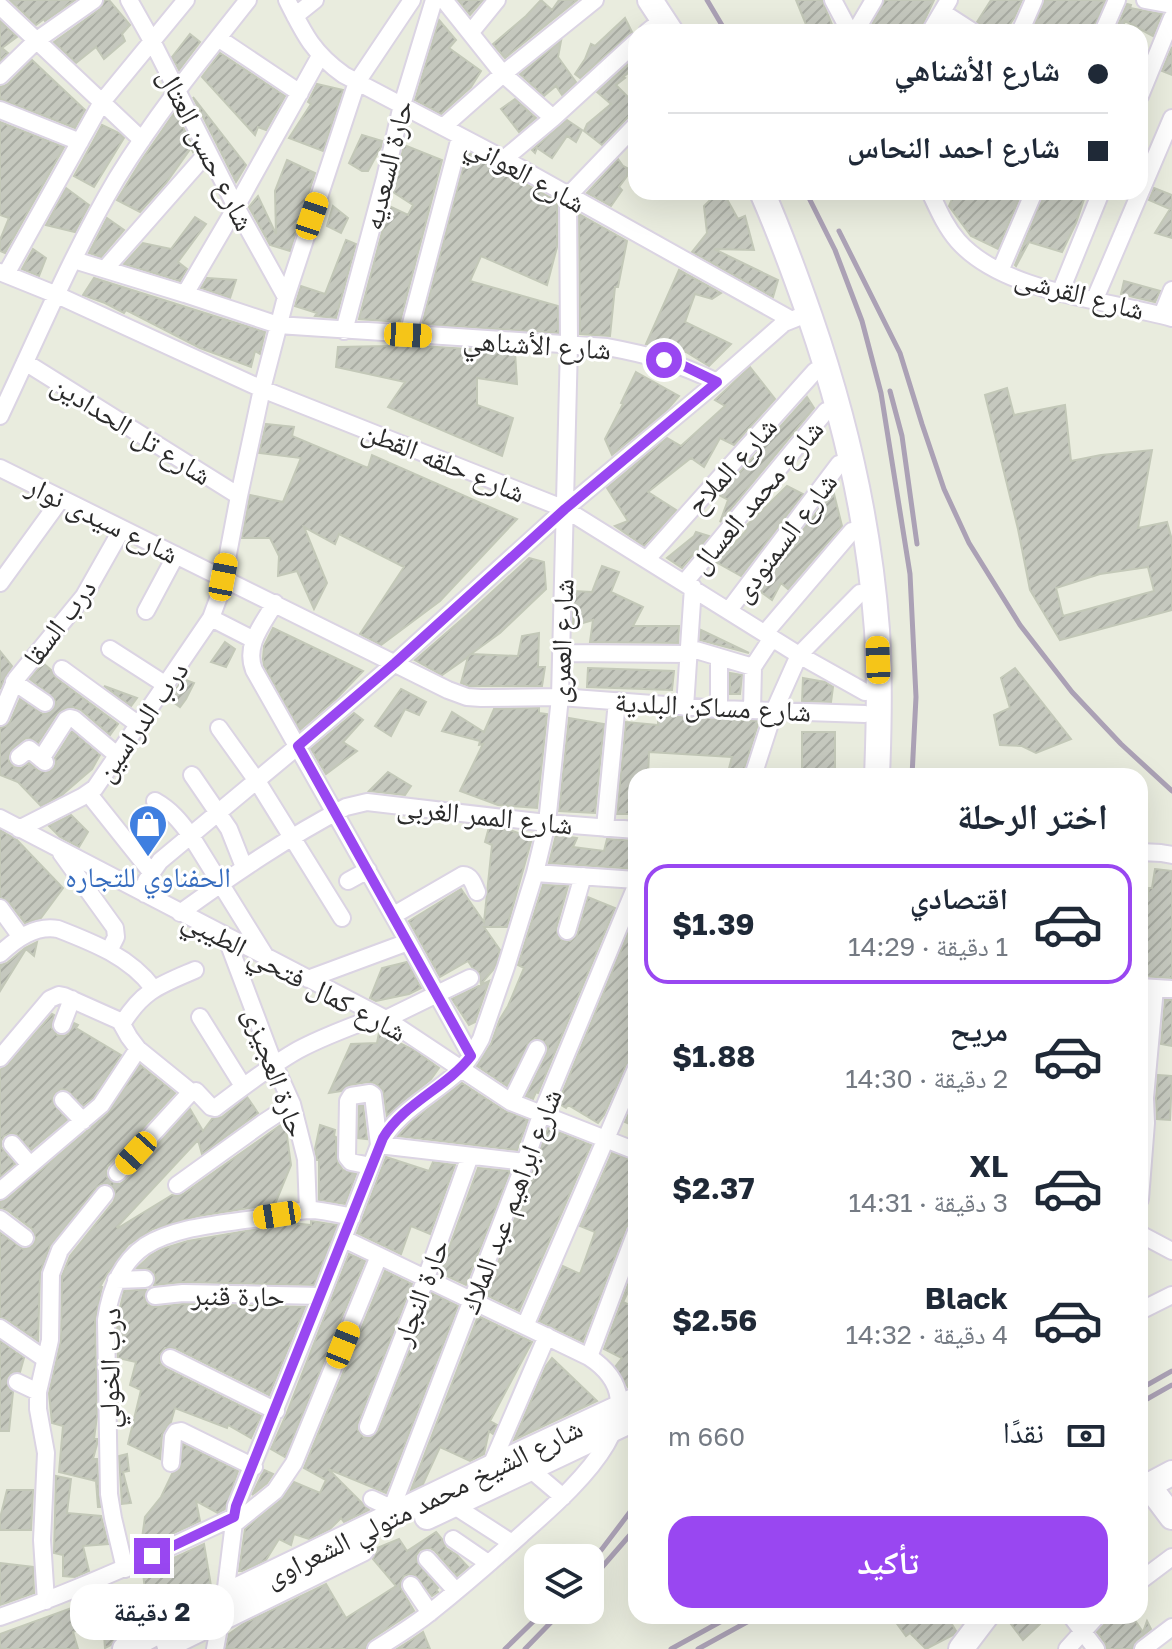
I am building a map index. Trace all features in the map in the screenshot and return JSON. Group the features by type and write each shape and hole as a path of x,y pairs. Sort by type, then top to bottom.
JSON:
{"street":[{"path":"0,76 37,40 94,0"},
{"name":"شارع حسن العتال","path":"129,0 286,297"},
{"path":"3,273 102,102 186,0"},
{"path":"0,416 94,219 142,140 248,0"},
{"name":"شارع العواني","path":"287,0 310,44 344,75 798,316"},
{"path":"295,16 315,0"},
{"name":"درب الدراسين","path":"19,829 88,793 100,782 211,618 217,605 262,389 286,297 357,82 412,0"},
{"name":"حارة السعديه","path":"344,331 402,105 434,0"},
{"path":"444,0 503,74 553,118"},
{"path":"471,32 497,0"},
{"path":"443,127 595,0"},
{"path":"634,0 647,24"},
{"path":"650,0 651,24"},
{"path":"833,0 848,24"},
{"path":"858,24 874,0"},
{"path":"1024,24 1034,0"},
{"path":"1106,24 1117,0"},
{"path":"1145,0 1172,5"},
{"path":"0,6 142,140"},
{"path":"935,24 945,6 964,24"},
{"path":"1148,76 1172,18"},
{"path":"218,38 300,93"},
{"path":"504,159 628,54"},
{"path":"185,294 320,56"},
{"path":"0,110 80,142"},
{"path":"1148,174 1172,118"},
{"path":"568,196 628,133"},
{"path":"408,335 460,137"},
{"path":"105,269 208,152"},
{"name":"شارع العمرى","path":"466,1063 481,1039 506,967 547,823 562,653 569,345 568,196"},
{"path":"752,200 779,261 798,316 839,464 860,593 865,703 862,768"},
{"path":"765,200 785,247 798,316 827,366 854,471 864,524 877,633 877,768"},
{"name":"شارع القرشى","path":"934,200 957,239 973,255 1000,271 1060,293 1167,316"},
{"path":"939,212 945,200"},
{"path":"1000,271 1031,200"},
{"path":"1060,293 1098,200"},
{"path":"1094,301 1137,200"},
{"name":"شارع الأشناهي","path":"74,260 278,325 607,347 682,365 717,382"},
{"name":"شارع حلقه القطن","path":"3,273 262,389 565,509 799,655 865,703"},
{"path":"1167,316 1172,290"},
{"path":"145,894 146,881 160,861 395,663 565,509 798,316"},
{"name":"شارع تل الحدادين","path":"25,362 239,496"},
{"name":"شارع الملاح","path":"647,559 815,371"},
{"name":"شارع محمد العسال","path":"689,584 826,411"},
{"name":"شارع السمنودى","path":"729,610 839,464"},
{"name":"شارع سيدى نوار","path":"0,468 448,690 467,697 560,697"},
{"path":"0,583 61,499"},
{"name":"درب السقا","path":"0,717 14,682 84,596 122,529"},
{"path":"752,710 753,667 768,635 852,531"},
{"path":"146,611 176,555"},
{"path":"685,707 689,584"},
{"path":"756,768 774,711 799,655 860,593"},
{"path":"215,1649 236,1506 379,1145 398,1118 466,1063 437,994 254,670 250,655 254,640 275,603"},
{"path":"211,618 254,640"},
{"path":"110,649 166,685"},
{"path":"562,653 689,651 753,667"},
{"path":"719,657 719,709"},
{"path":"62,669 139,725"},
{"path":"14,682 45,703"},
{"name":"شارع مساكن البلدية","path":"560,697 774,711 865,703"},
{"path":"605,828 617,701"},
{"path":"19,757 29,749 43,760 70,718 118,756"},
{"path":"219,728 257,781 342,918"},
{"path":"192,775 233,838 244,867"},
{"path":"88,793 151,872"},
{"path":"155,801 177,817 191,836 266,957"},
{"name":"شارع الممر الغربى","path":"180,913 292,837 346,807 367,802 628,829"},
{"name":"شارع كمال فتحي الطيبي","path":"0,818 466,1063 511,1102 628,1148"},
{"path":"58,849 115,928 116,937 109,951"},
{"path":"348,881 368,870"},
{"path":"535,873 628,882"},
{"path":"394,915 463,875 469,876 477,892"},
{"path":"567,931 583,876"},
{"name":"شارع ابراهيم عبد الملاك","path":"390,1513 541,1115 628,903"},
{"path":"3,919 21,937"},
{"path":"0,954 21,937 51,928 109,951 145,977 153,988"},
{"name":"حارة العجيزى","path":"226,937 292,1104 306,1159 308,1210"},
{"path":"308,979 408,942"},
{"path":"122,1024 135,1004 153,988 195,970"},
{"path":"0,1058 50,999 59,995 114,1017 138,1049 215,1108 274,1064 324,1037 383,1018 470,978"},
{"path":"1148,1068 1156,988"},
{"path":"62,1025 72,999"},
{"path":"200,1017 243,1086"},
{"path":"0,1191 105,1100 138,1049"},
{"path":"511,1102 537,1049"},
{"path":"525,1326 628,1087"},
{"path":"117,1173 191,1092"},
{"path":"371,1166 351,1162 347,1157 348,1101 351,1096 373,1095 379,1145"},
{"path":"63,1100 83,1121"},
{"path":"177,1185 292,1104"},
{"path":"12,1144 30,1165"},
{"path":"379,1145 525,1162"},
{"name":"حارة النجار","path":"368,1427 470,1156"},
{"path":"46,1601 35,1557 46,1453 38,1392 50,1340 50,1288 54,1261 105,1194"},
{"name":"درب الخولي","path":"125,1569 109,1494 106,1320 116,1280 128,1261 163,1236 184,1231 308,1210 352,1217"},
{"path":"0,1219 25,1238"},
{"path":"1148,1238 1172,1251"},
{"path":"344,1239 602,1365 612,1378 626,1414 595,1463 563,1497 430,1613 376,1649"},
{"path":"589,1357 628,1253"},
{"path":"0,1617 125,1569 234,1521 275,1491 294,1463 379,1256"},
{"path":"116,1280 145,1279"},
{"name":"حارة قنبر","path":"155,1296 183,1293 321,1296"},
{"path":"1148,1305 1172,1295"},
{"path":"0,1328 45,1359"},
{"path":"490,1468 547,1336"},
{"path":"170,1358 276,1411"},
{"path":"17,1382 38,1392"},
{"name":"شارع الشيخ محمد متولي الشعراوى","path":"160,1649 223,1607 390,1513 490,1468 626,1414"},
{"name":"شارع الشيخ محمد متولي الشعراوى","path":"125,1649 530,1469 626,1414"},
{"path":"171,1463 173,1437 179,1431 254,1467"},
{"path":"530,1469 563,1497"},
{"path":"1148,1485 1172,1473"},
{"path":"1148,1491 1172,1517"},
{"path":"372,1499 390,1513"},
{"path":"453,1505 512,1543"},
{"path":"453,1539 488,1563"},
{"path":"1148,1575 1172,1557"},
{"path":"427,1559 456,1591"},
{"path":"411,1585 430,1613"},
{"path":"961,1649 980,1624"},
{"path":"1077,1624 1096,1649"},
{"path":"1067,1649 1089,1624"},
{"path":"1143,1649 1172,1627"}],"building":[{"path":"10,0 75,0 36,25"},
{"path":"105,0 109,0 130,25 122,34 125,41 104,59 96,47 76,63 54,42 100,9"},
{"path":"458,0 483,0 470,15"},
{"path":"541,0 552,10 559,0 577,0 505,58 493,44"},
{"path":"796,0 822,0 832,24 806,24"},
{"path":"885,0 934,0 923,24 872,24"},
{"path":"991,0 1022,0 1010,24 977,22"},
{"path":"1045,0 1105,1 1095,24 1035,24"},
{"path":"1127,4 1131,5 1130,8 1162,14 1153,36 1148,33 1148,24 1125,21 1118,24"},
{"path":"625,18 628,36 580,78 575,74 591,44 595,46"},
{"path":"439,20 456,40 449,48 481,71 471,87 441,114 415,100"},
{"path":"0,21 17,37 2,48 8,53 0,61"},
{"path":"190,34 200,42 179,70 172,57"},
{"path":"561,41 558,57 576,82 562,95 556,86 544,96 520,74"},
{"path":"1172,47 1172,75 1162,71"},
{"path":"220,53 285,96 266,130 258,127 255,135 202,77"},
{"path":"32,60 85,110 75,128 0,99 0,87 8,84"},
{"path":"628,64 628,73 616,85 628,97 628,117 602,145 584,131 587,124 611,104 597,92"},
{"path":"317,84 343,90 323,151 289,138 311,104 308,102"},
{"path":"193,97 246,165 236,182"},
{"path":"515,99 536,118 519,132 501,109"},
{"path":"175,112 195,150 193,152 191,148 140,212 117,200"},
{"path":"567,120 582,130 576,142 567,136 552,158 537,148 535,153 532,150"},
{"path":"0,122 64,147 5,253 0,251 0,240 9,218 0,215"},
{"path":"102,125 124,138 94,187 74,176"},
{"path":"362,135 382,141 368,171 349,163"},
{"path":"404,145 442,160 400,322 359,319 389,206 408,215 413,205 393,192"},
{"path":"467,152 557,201 557,247 547,285 481,256 470,281 558,306 558,333 422,324"},
{"path":"618,159 628,168 619,187 622,190 611,206 587,193"},
{"path":"287,160 315,173 290,251 270,245 249,207 258,196 276,234 275,191"},
{"path":"66,188 89,205 75,232 46,225"},
{"path":"1154,188 1172,195 1172,238 1155,233 1170,209 1149,200"},
{"path":"710,200 727,200 738,219 745,216 754,250 714,249 778,280 773,297 692,252 707,233 704,206"},
{"path":"952,200 1019,200 998,249 971,236 949,206"},
{"path":"1042,200 1084,200 1062,252 1029,242 1015,265"},
{"path":"333,206 348,218 341,233 327,226"},
{"path":"579,214 627,241 618,287 615,287 610,336 580,334"},
{"path":"195,217 206,224 178,262 187,269 180,281 124,264 143,243 171,249"},
{"path":"107,218 124,230 101,257 89,253"},
{"path":"346,240 356,244 336,318 315,316 317,313 295,306 301,286 325,294"},
{"path":"33,249 46,258 39,276 22,269"},
{"path":"679,270 721,293 712,299 695,294 685,322 731,344 709,366 686,352 646,344"},
{"path":"94,278 265,332 260,354 255,351 251,367 200,348 126,310 124,313 83,295"},
{"path":"207,278 236,280 230,298 201,288"},
{"path":"1124,281 1160,291 1155,302 1121,294"},
{"path":"391,344 515,352 517,384 477,378 477,405 513,418 502,456 388,407 405,382 336,367 338,347"},
{"path":"750,367 775,399 734,445 720,438 704,467 691,458 648,492 676,510 644,546 615,526 628,521 607,488 667,438 681,446 725,406 715,400"},
{"path":"636,372 679,396 666,411 612,455 605,439"},
{"path":"1007,388 1014,415 1065,405 1071,461 1152,450 1138,528 1167,522 1172,540 1172,610 1060,640 1030,590 985,395","holes":["1148,567 1154,591 1063,616 1056,588 1100,574"]},
{"path":"807,397 814,408 720,522 728,500 719,495"},
{"path":"266,424 294,427 292,436 368,468 372,455 517,519 440,601 381,645 360,634 404,567 339,534 335,544 304,527 327,583 314,609 297,571 278,576 279,556 270,538 242,538 250,495 283,502 301,458 259,453"},
{"path":"787,486 803,494 741,576 716,562 746,531 743,529"},
{"path":"833,490 842,526 788,589 781,583 772,600 758,590"},
{"path":"696,532 709,536 682,568 667,558 694,536"},
{"path":"529,558 544,562 546,589 500,633 471,654 518,656 522,636 539,633 538,667 545,667 542,686 469,686 461,683 468,657 442,675 415,660 467,615"},
{"path":"602,566 619,572 611,592 643,607 633,626 679,626 678,643 590,642 593,620 573,626 574,591 592,592"},
{"path":"273,628 363,671 300,730 264,666 264,646"},
{"path":"701,630 749,653 700,640"},
{"path":"225,642 235,649 226,667 211,662"},
{"path":"0,651 12,666 0,689"},
{"path":"43,663 56,678 118,724 110,735 81,710 66,708 57,714 38,743 26,738 12,749 8,758 14,767 21,768 29,763 39,771 48,772 54,768 55,758 72,731 100,755 92,769 62,795 41,806 18,782 0,775 0,728 10,722 20,699 43,714 54,708 54,698 30,679"},
{"path":"588,668 674,671 672,690 587,687"},
{"path":"1015,668 1071,739 1036,753 1022,746 1000,745 994,715 1010,708 1001,678"},
{"path":"730,673 742,675 740,694 730,694"},
{"path":"803,678 825,682 833,687 831,702 802,701"},
{"path":"183,679 194,683 180,707 169,699"},
{"path":"104,686 137,698 131,706"},
{"path":"401,689 426,702 419,715 405,709 391,736 375,726"},
{"path":"539,708 539,713 547,714 537,808 498,805 460,791 483,744 442,731 452,712 484,732 494,709"},
{"path":"354,713 363,720 343,742 357,751 326,774 311,749"},
{"path":"658,715 759,721 744,768 729,768 732,757 649,752 648,768 628,768 628,814 617,814 626,722 658,725"},
{"path":"569,718 604,724 595,813 559,811"},
{"path":"802,732 835,732 835,768 802,768"},
{"path":"388,772 411,786 405,795 369,791"},
{"path":"71,815 88,832 79,847 60,837 49,826"},
{"path":"489,827 532,838 507,927 484,927 500,950 496,964 481,984 479,973 468,961 440,977 409,921 461,889 484,922 492,845 485,842"},
{"path":"0,830 17,840 63,888 41,918 25,923 8,901 0,897"},
{"path":"556,835 577,838 573,847 604,851 607,839 628,840 628,868 549,863"},
{"path":"1155,869 1172,871 1172,978 1148,976 1148,895 1149,888 1152,888"},
{"path":"543,885 568,886 556,929 563,941 570,941 577,935 588,897 615,908 533,1099 526,1096 547,1053 548,1047 542,1040 535,1038 528,1044 507,1086 477,1066 491,1044 524,968 518,965"},
{"path":"628,933 628,1063 598,1123 568,1105 566,1108 558,1103"},
{"path":"37,942 34,956 26,949 0,991 0,965"},
{"path":"407,962 421,988 409,994 376,1001 370,998 382,968"},
{"path":"489,981 475,1022 469,1025 452,999"},
{"path":"1165,1000 1172,1000 1172,1046 1161,1044"},
{"path":"52,1014 51,1027 57,1035 68,1034 74,1023 78,1025 76,1028 121,1055 93,1098 83,1106 67,1090 61,1089 55,1093 53,1103 67,1120 31,1150 16,1134 4,1136 1,1147 15,1164 0,1177 0,1070 8,1065"},
{"path":"379,1033 414,1050 439,1068 431,1079 387,1116 383,1090 375,1083 349,1085 341,1091 329,1093 351,1044 377,1043"},
{"path":"140,1065 175,1093 108,1166 107,1177 114,1183 120,1184 125,1180 190,1109 203,1131 212,1119 222,1117 247,1097 258,1113 202,1154 198,1140 118,1228 172,1195 183,1194 285,1122 291,1165 275,1204 198,1216 153,1229 128,1245 107,1274 100,1287 95,1320 97,1416 94,1439 97,1439 97,1444 93,1459 97,1459 98,1507 96,1481 59,1472 63,1426 52,1423 49,1393 61,1340 62,1276 70,1256 114,1201 115,1191 107,1183 97,1187 50,1246 40,1273 38,1341 0,1317 0,1233 23,1249 33,1245 36,1239 32,1229 0,1208 0,1202 108,1113"},
{"path":"1158,1075 1172,1076 1170,1120 1157,1119"},
{"path":"462,1083 505,1111 528,1120 517,1150 398,1136 412,1121"},
{"path":"363,1105 367,1139 358,1138 359,1106"},
{"path":"320,1125 335,1130 338,1163 343,1170 356,1174 345,1204 319,1200 319,1160 315,1149"},
{"path":"548,1128 591,1145 519,1311 486,1295"},
{"path":"612,1153 628,1159 628,1226 583,1342 539,1321 563,1266 580,1274 595,1232 580,1226"},
{"path":"386,1157 429,1171 433,1162 455,1165 430,1234 411,1226 401,1254 357,1233"},
{"path":"478,1168 510,1171 466,1285 440,1273"},
{"path":"311,1221 337,1225 314,1285 183,1282 154,1285 154,1273 149,1269 137,1268 162,1249 188,1241 292,1223 311,1225"},
{"path":"349,1254 365,1261 285,1457 271,1449"},
{"path":"385,1271 412,1284 358,1423 357,1429 363,1437 370,1438 378,1431 432,1293 458,1306 386,1493 328,1469 369,1510 344,1522 341,1518 330,1529 309,1539 294,1534 291,1545 279,1539 266,1560 239,1571 245,1529 282,1499 294,1482 320,1493 326,1480 304,1468"},
{"path":"628,1284 623,1302 628,1304 628,1387 615,1367 622,1358 604,1349"},
{"path":"146,1290 146,1302 155,1307 183,1304 305,1307 269,1395 175,1348 165,1348 160,1354 160,1363 165,1368 261,1416 251,1438 228,1425 227,1428 175,1408 171,1422 162,1435 160,1459 128,1444 141,1390 130,1385 136,1362 118,1358 117,1321 124,1291"},
{"path":"478,1316 532,1342 490,1421 497,1425 493,1434 489,1431 484,1454 470,1461 440,1447 423,1484 411,1490"},
{"path":"0,1341 24,1358 20,1372 11,1373 7,1378 8,1388 13,1392 9,1431 0,1431"},
{"path":"552,1358 597,1401 514,1440 546,1366"},
{"path":"183,1444 238,1471 225,1509 218,1513 196,1501 200,1521 148,1545 141,1545 145,1517 161,1497 172,1474 180,1469"},
{"path":"127,1454 129,1471 123,1472 131,1503 122,1504 119,1456"},
{"path":"264,1470 273,1474 252,1495"},
{"path":"56,1476 71,1479 67,1513 101,1516 108,1544 83,1546 89,1571 75,1577 63,1576 63,1555 54,1553"},
{"path":"7,1490 33,1490 31,1530 0,1530"},
{"path":"436,1532 446,1548 468,1567 457,1576 435,1551 430,1548 420,1550 416,1556 417,1562 438,1592 432,1596 416,1576 404,1576 400,1587 414,1611 370,1640 365,1649 226,1649 229,1634 243,1624 326,1584 346,1618 396,1586 373,1559 377,1548 399,1539 407,1551"},
{"path":"204,1544 211,1586 118,1636 105,1648 103,1622 145,1591 143,1572"},
{"path":"0,1563 33,1567 34,1593 0,1605"},
{"path":"107,1595 100,1620 73,1632 78,1649 0,1649 0,1634"},
{"path":"1148,1623 1151,1629 1136,1641 1132,1649 1107,1649 1097,1632 1105,1624 1138,1624 1143,1632"},
{"path":"897,1624 952,1624 956,1631 926,1649 910,1633 906,1636"},
{"path":"1011,1624 1040,1624 1023,1640"},
{"path":"423,1632 430,1649 397,1649 411,1640"}],"railway":[{"path":"707,0 721,24"},
{"path":"810,200 835,250 862,321 881,393 910,574 916,697 912,768"},
{"path":"839,231 900,353 944,489 969,543 1020,625 1072,692 1147,768"},
{"path":"890,391 902,436 917,544"},
{"path":"1148,769 1172,791"},
{"path":"1148,1384 1172,1371"},
{"path":"1148,1398 1172,1385"},
{"path":"604,1546 628,1515"},
{"path":"604,1565 628,1537"},
{"path":"505,1649 531,1624"},
{"path":"525,1649 549,1624"},
{"path":"671,1649 716,1624"},
{"path":"698,1649 743,1624"}],"place":[{"name":"الحفناوي للتجاره","path":"148,858"}],"route":[{"path":"152,1556 234,1517 379,1145 398,1118 461,1070 471,1056 298,746 565,509 717,382 664,360"}]}
